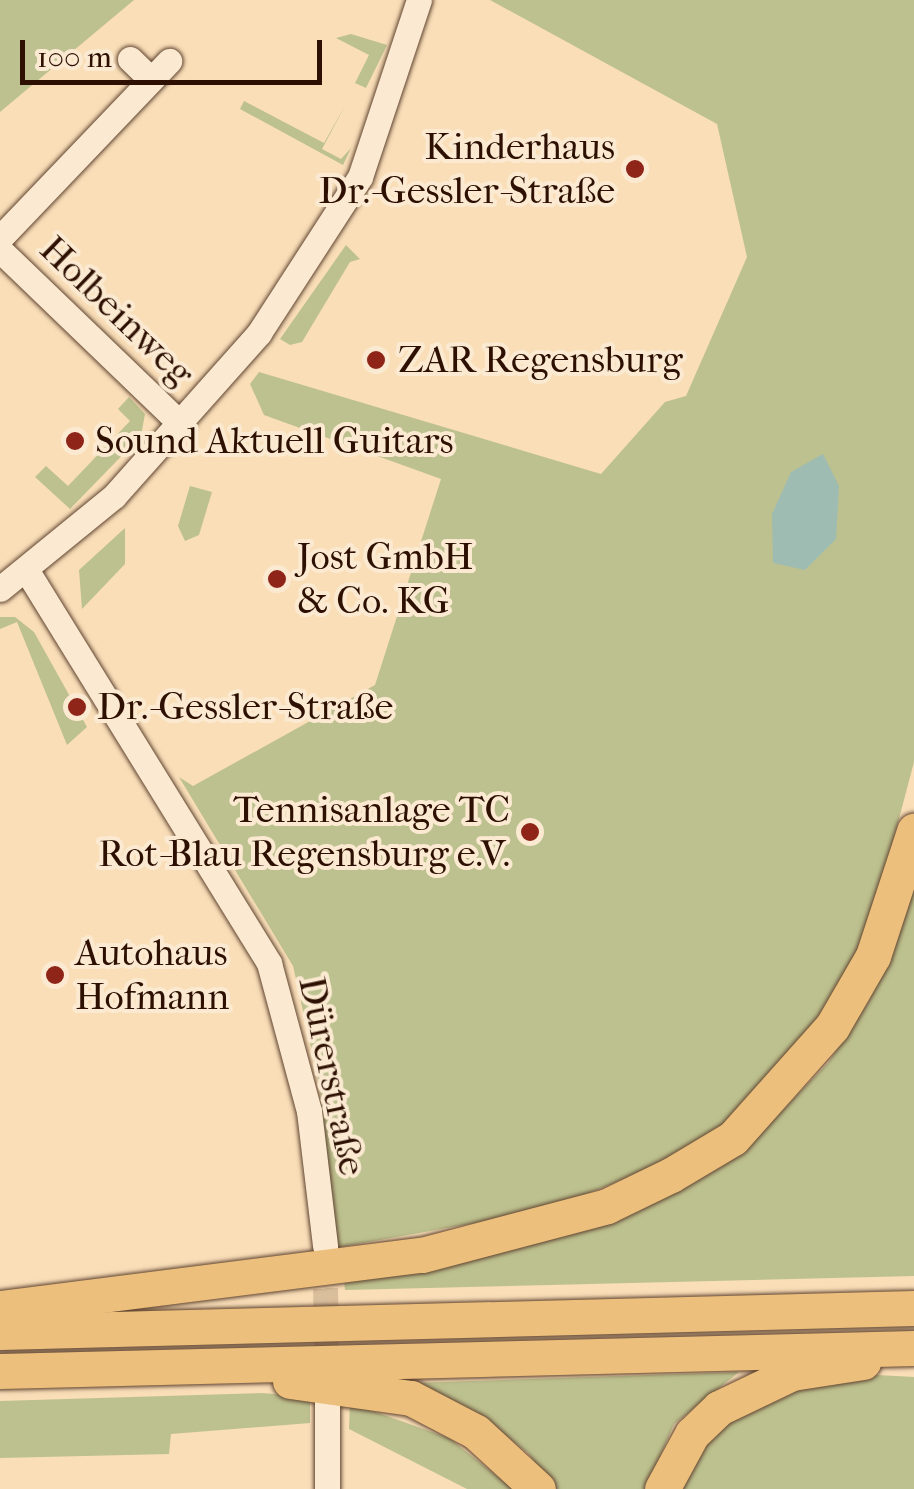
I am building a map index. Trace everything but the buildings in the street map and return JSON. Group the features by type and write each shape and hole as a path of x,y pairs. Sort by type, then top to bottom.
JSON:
{"highway":[{"path":"0,1308 485,1240 608,1206 733,1138 856,992 914,831"},
{"path":"0,1332 914,1308"},
{"path":"0,1371 914,1348"},
{"path":"662,1489 692,1434 760,1384 857,1362 914,1364"},
{"path":"220,1365 411,1398 476,1432 538,1489"}],"street":[{"path":"0,589 27,571 182,424 259,333 360,176 419,0"},
{"name":"Holbeinweg","path":"0,238 160,70 130,59"},
{"name":"Holbeinweg","path":"0,250 182,424"},
{"name":"Dürerstraße","path":"27,571 269,964 309,1111 325,1246"},
{"path":"327,1489 328,1399"}],"green space":[{"path":"0,0 134,0 0,112"},
{"path":"490,0 914,0 914,762 867,940 810,1037 724,1125 655,1167 543,1211 335,1248 320,1088 293,966 179,777 193,786 375,685 441,479 264,415 250,384 259,372 601,474 665,402 686,396 747,257 717,124"},
{"path":"351,34 387,45 366,88 355,83 369,55 336,38"},
{"path":"244,101 324,143 346,104 322,149 341,159 351,148 343,165 240,109"},
{"path":"346,245 360,259 350,262 302,342 290,345 280,339"},
{"path":"129,397 145,414 141,436 70,509 35,477 46,466 68,486 130,421 118,409"},
{"path":"190,486 212,492 199,535 185,541 178,526"},
{"path":"125,528 125,564 82,609 79,570"},
{"path":"0,617 15,617 34,632 87,727 67,745 17,622 0,629"},
{"path":"914,884 914,1276 345,1290 344,1281 746,1148 828,1063 869,1001"},
{"path":"739,1372 674,1424 646,1489 554,1489 528,1453 480,1415 414,1383"},
{"path":"859,1374 914,1377 914,1489 676,1489 706,1434 794,1383"},
{"path":"262,1393 310,1397 310,1423 171,1434 169,1454 0,1458 0,1401"},
{"path":"350,1403 449,1438 513,1489 467,1489 349,1429"}],"water":[{"path":"823,454 839,486 836,539 805,570 773,563 772,514 791,472"}],"tunnel":[{"path":"325,1251 327,1376"}],"place":[{"name":"Kinderhaus Dr.-Gessler-Straße","path":"635,169"},
{"name":"ZAR Regensburg","path":"376,360"},
{"name":"Sound Aktuell Guitars","path":"75,441"},
{"name":"Jost GmbH & Co. KG","path":"277,579"},
{"name":"Dr.-Gessler-Straße","path":"77,707"},
{"name":"Tennisanlage TC Rot-Blau Regensburg e.V.","path":"530,832"},
{"name":"Autohaus Hofmann","path":"55,975"}]}
